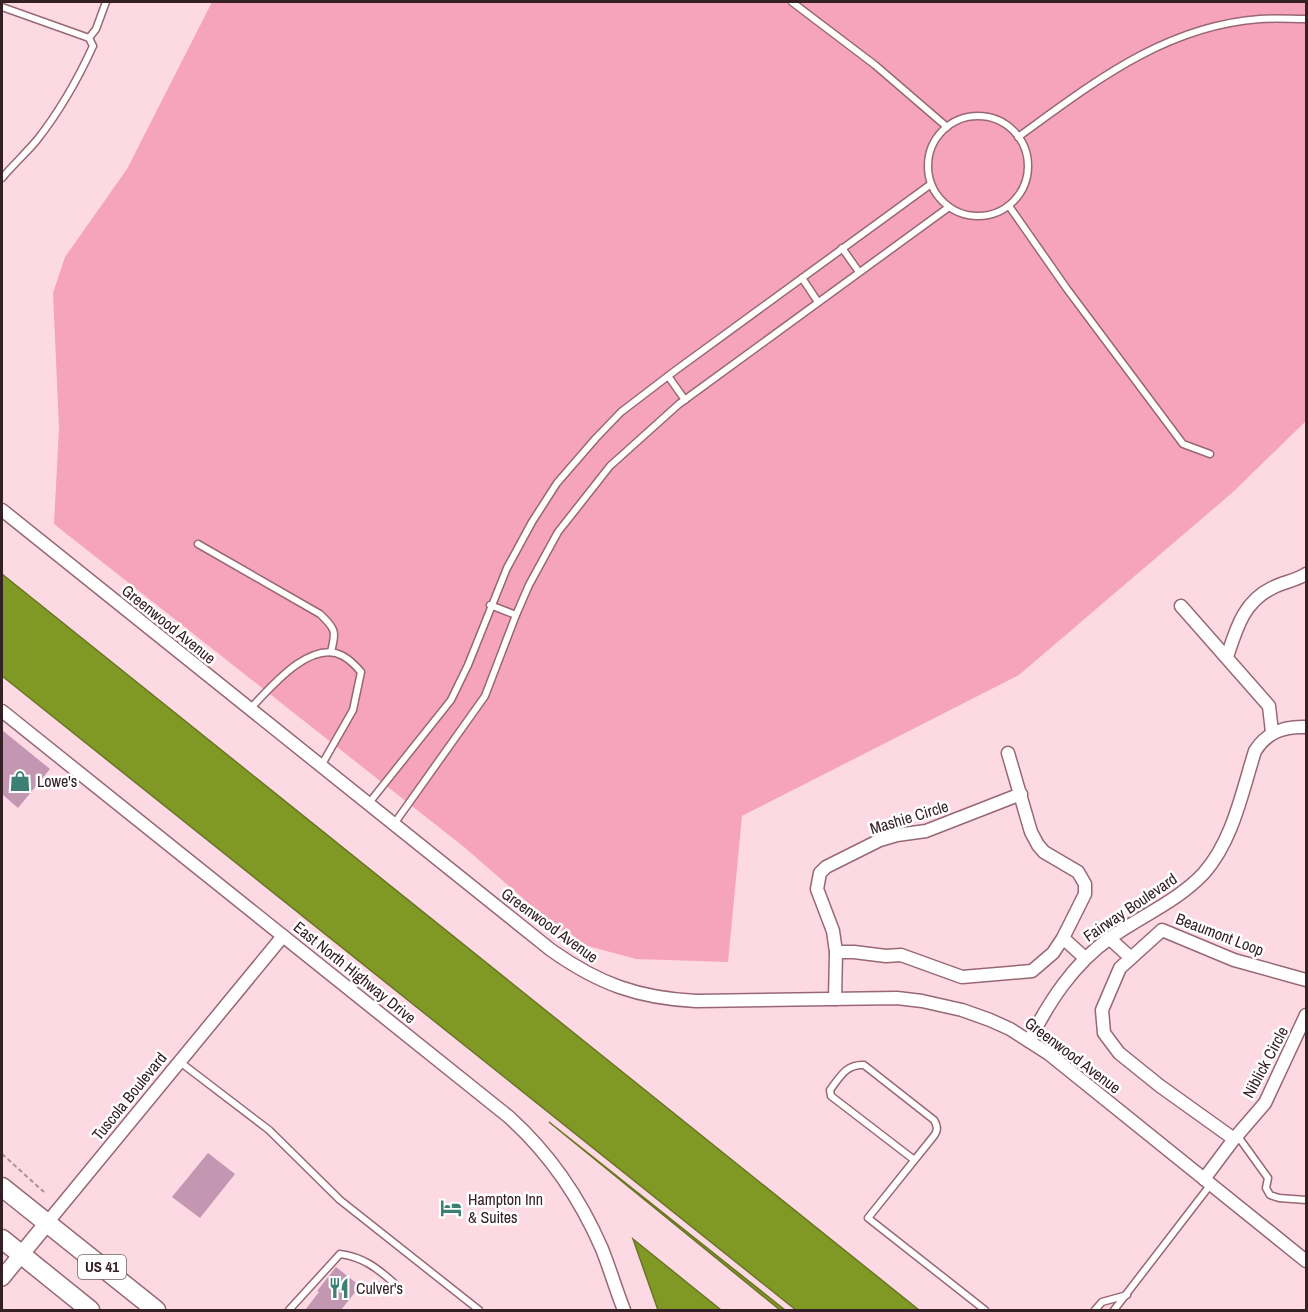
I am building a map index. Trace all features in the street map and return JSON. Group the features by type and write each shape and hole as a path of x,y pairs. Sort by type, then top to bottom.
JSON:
{"main road":[{"name":"US 41","path":"2,1187 156,1311"},
{"name":"US 41","path":"2,1239 90,1311"}],"street":[{"name":"Greenwood Avenue","path":"2,510 551,950 576,967 621,989 666,1000 696,1002 897,998 941,1004 990,1020 1049,1054 1306,1261"},
{"path":"1227,657 1242,615 1271,588 1296,581 1306,574"},
{"path":"1181,606 1269,706 1272,732 1293,726 1306,727"},
{"name":"East North Highway Drive","path":"2,711 509,1117 534,1140 561,1173 583,1210 602,1249 624,1311"},
{"name":"Fairway Boulevard","path":"1029,1041 1061,986 1085,958 1109,938 1184,891 1203,873 1229,831 1255,751 1272,732"},
{"path":"836,952 901,955 953,975 973,976 1032,971 1053,953 1085,894 1085,884 1078,872 1044,852 1038,845 1031,832 1008,753"},
{"name":"Mashie Circle","path":"835,999 836,952 833,931 817,889 819,873 826,867 880,840 926,831 1021,794"},
{"name":"Beaumont Loop","path":"1235,1137 1160,1086 1119,1053 1104,1033 1102,1010 1120,968 1162,930 1234,960 1306,980"},
{"name":"Tuscola Boulevard","path":"2,1278 283,936"},
{"path":"1063,938 1085,958"},
{"path":"1109,938 1131,958"},
{"name":"Niblick Circle","path":"1208,1181 1235,1137 1265,1103 1306,1015"}],"lane":[{"path":"89,38 96,29 106,2"},
{"path":"792,2 875,65 947,127"},
{"path":"2,7 89,38 93,46 67,95 36,141 2,178"},
{"path":"1018,137 1124,63 1165,42 1214,27 1260,19 1306,19"},
{"path":"970,116 987,117 1003,123 1018,137 1025,147 1028,163 1027,179 1020,194 1009,206 995,213 979,216 964,214 949,207 937,196 931,184 927,164 931,147 940,132 954,122 970,116"},
{"path":"368,804 451,700 468,665 490,605 532,522 557,483 596,438 621,412 668,376 931,184"},
{"path":"1009,206 1066,289 1184,444 1210,454"},
{"path":"394,825 485,696 529,585 558,532 610,466 685,400 949,207"},
{"path":"842,248 859,272"},
{"path":"802,278 818,302"},
{"path":"668,376 685,400"},
{"path":"198,544 320,614 332,626 334,638 331,652"},
{"path":"490,605 516,615"},
{"path":"250,709 287,671 310,657 331,652 342,655 361,672 353,710 321,766"},
{"path":"179,1062 269,1130 340,1200 479,1311"},
{"path":"914,1160 831,1096 830,1090 845,1070 852,1065 864,1065 934,1120 937,1126 936,1133 868,1218 985,1311"},
{"path":"1235,1137 1268,1178 1266,1188 1270,1195 1306,1200"},
{"path":"1114,1311 1208,1181"},
{"path":"289,1311 340,1254 355,1256 378,1269 394,1283"},
{"path":"1095,1311 1102,1302 1127,1295"}],"path":[{"path":"2,1154 44,1192"}],"shaded area":[{"path":"212,2 1306,2 1306,421 1233,492 1019,675 742,816 728,962 636,959 573,942 464,847 54,524 59,428 53,293 65,257 127,169"},
{"path":"2,574 919,1310 796,1310 2,676"},
{"path":"549,1122 785,1310 780,1310"},
{"path":"633,1239 721,1310 658,1310"}],"building":[{"name":"Lowe's","path":"2,730 50,769 18,808 2,794"},
{"path":"208,1153 235,1174 200,1218 172,1197"},
{"name":"Culver's","path":"336,1267 360,1286 341,1310 305,1310 319,1292 317,1291"}],"place":[{"name":"Lowe's","path":"20,781"},
{"name":"Hampton Inn & Suites","path":"451,1208"},
{"name":"Culver's","path":"339,1288"}]}
